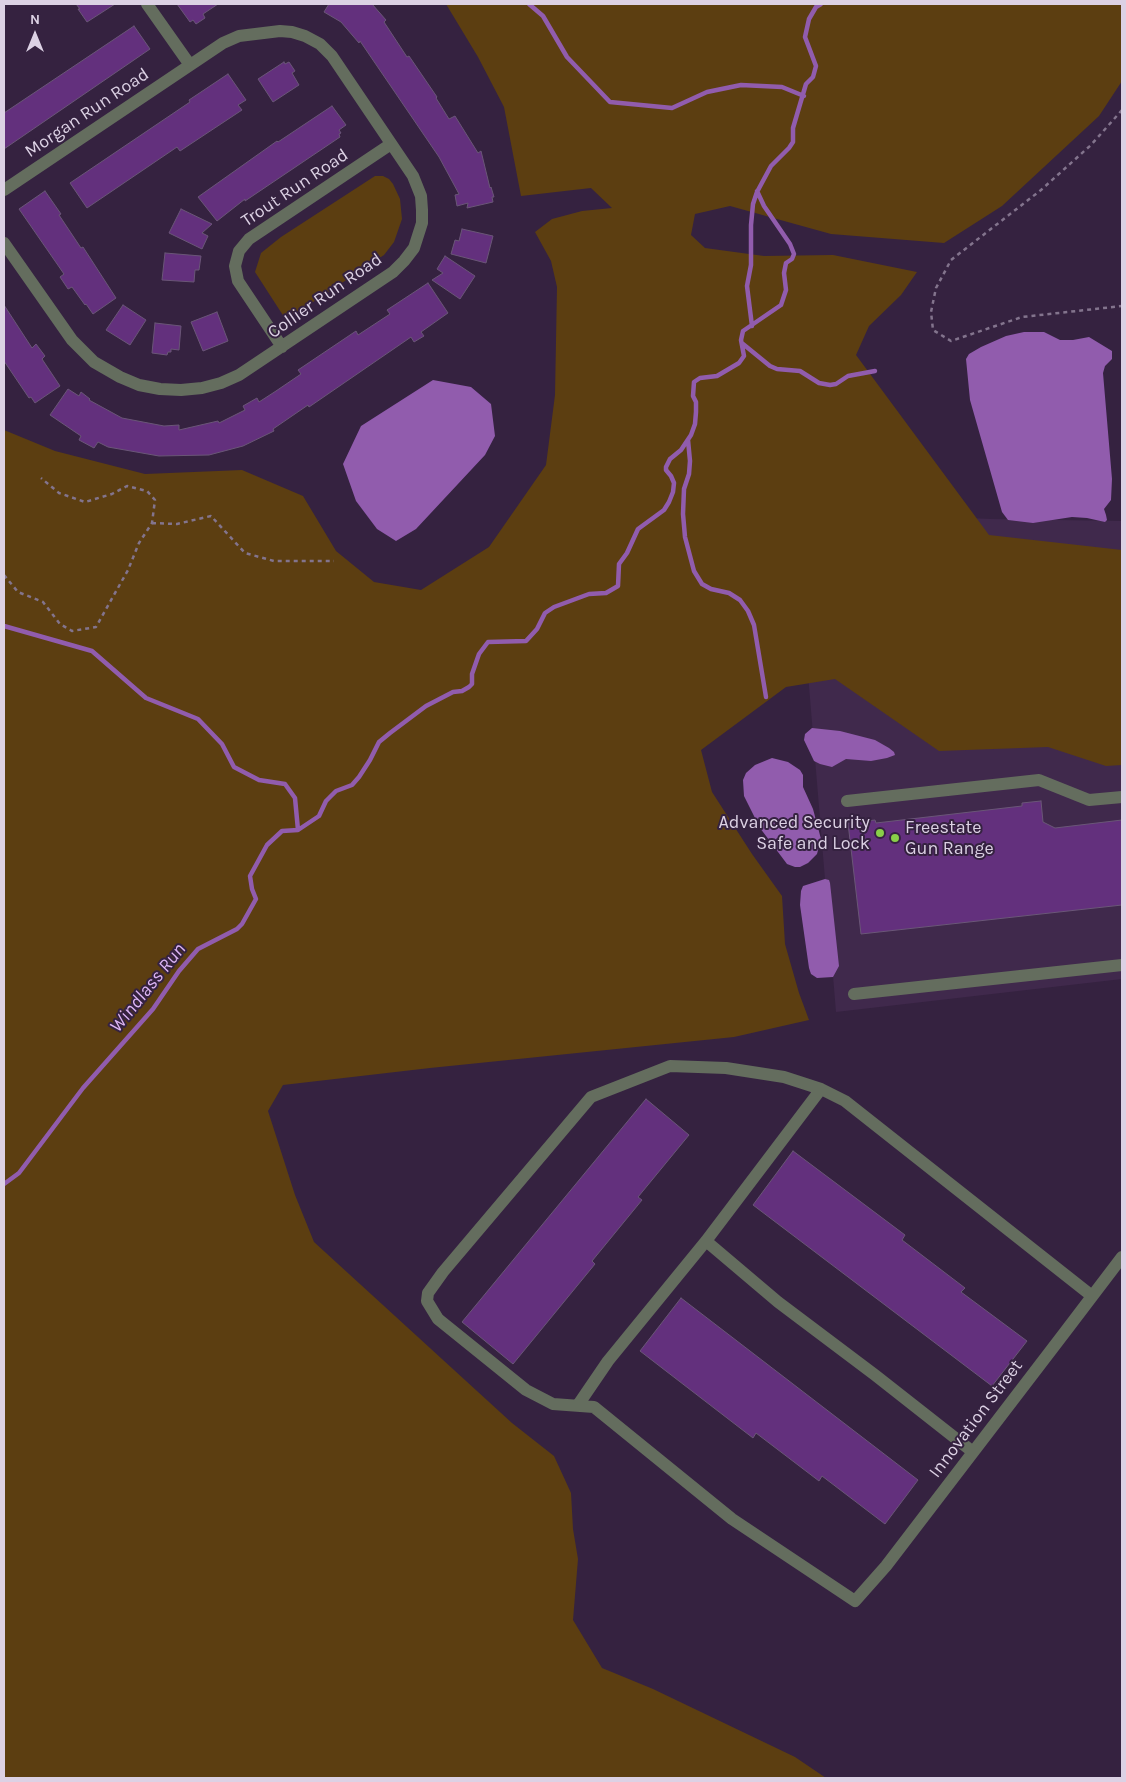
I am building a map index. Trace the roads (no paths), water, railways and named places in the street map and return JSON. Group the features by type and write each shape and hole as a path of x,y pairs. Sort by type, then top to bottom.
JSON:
{"street":[{"path":"147,4 190,65"},
{"name":"Collier Run Road","path":"4,243 82,352 106,370 139,385 181,390 202,388 221,383 251,368 393,272 404,261 414,248 422,223 421,196 412,176 391,144 332,56 320,44 292,32 280,31 239,36 223,43 190,65"},
{"name":"Morgan Run Road","path":"4,190 190,65"},
{"name":"Trout Run Road","path":"282,347 238,281 235,266 239,251 249,239 391,144"},
{"path":"847,801 1039,780 1090,800 1122,797"},
{"path":"854,994 1122,965"},
{"path":"821,1089 706,1241 608,1361 578,1405 553,1404 526,1390 438,1319 427,1301 428,1293 443,1272 591,1097 670,1066 726,1068 784,1077 821,1089 845,1101 1092,1296"},
{"path":"706,1241 778,1302 973,1452"},
{"name":"Innovation Street","path":"578,1405 594,1407 732,1519 855,1601 886,1566 1122,1257"}],"waterway":[{"path":"529,4 543,16 567,57 610,102 672,108 707,92 741,85 782,87 804,96"},
{"name":"Windlass Run","path":"752,326 747,286 751,265 753,204 757,192 771,166 793,142 793,128 806,84 813,77 816,66 805,37 809,19 816,7 821,4"},
{"name":"Windlass Run","path":"4,1184 19,1173 83,1088 153,1009 179,971 198,949 237,929 242,924 256,899 250,876 267,845 282,831 298,830 319,816 326,801 336,791 352,785 359,777 379,742 390,733 426,706 453,692 462,691 469,687 472,684 472,674 479,654 488,642 526,641 537,629 545,613 554,607 589,594 606,593 618,586 619,564 627,553 638,529 664,510 673,492 674,483 666,467 670,459 681,450 691,435 695,424 696,402 693,396 694,382 700,378 717,376 739,363 744,356 741,340 743,331 781,305 786,290 784,273 786,263 792,259 794,254 790,244 764,206 757,191"},
{"path":"743,344 770,366 777,369 800,371 819,383 836,384 848,376 875,371"},
{"path":"688,440 690,461 689,474 684,489 683,514 685,537 694,571 702,584 711,589 729,593 740,600 748,611 754,625 766,697"},
{"path":"4,626 92,651 146,698 198,719 222,744 234,767 259,780 285,784 295,798 298,830"}],"place":[{"name":"Advanced Security Safe and Lock","path":"880,833"},
{"name":"Freestate Gun Range","path":"895,838"}]}
